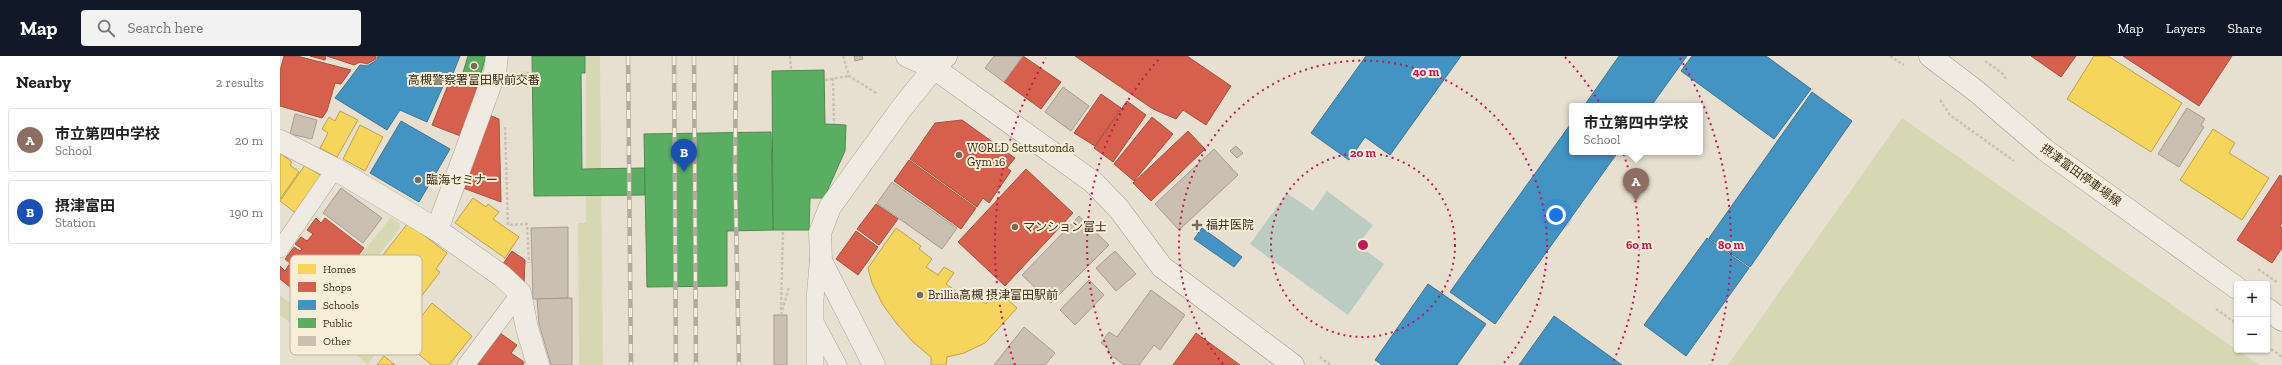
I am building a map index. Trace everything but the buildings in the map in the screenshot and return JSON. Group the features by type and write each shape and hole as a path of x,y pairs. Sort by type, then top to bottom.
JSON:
{"street":[{"path":"437,230 495,72 497,56"},
{"path":"907,56 940,62 1093,182 1119,209 1162,267 1293,365"},
{"name":"摂津富田停車場線","path":"1938,58 2045,150 2234,286"},
{"path":"874,365 824,269 819,252 820,233 828,211 901,109 940,62"},
{"path":"280,141 335,169 437,230 502,276 521,295 527,328 538,365"},
{"path":"2270,311 2282,320"}],"lane":[{"path":"280,249 335,169"},
{"path":"815,365 815,299 819,252"},
{"path":"466,365 521,295"},
{"path":"816,322 838,365"}],"path":[{"path":"790,56 790,70"},
{"path":"843,56 849,76"},
{"path":"825,80 849,76 884,98"},
{"path":"833,78 834,124"},
{"path":"520,84 533,84"},
{"path":"505,126 508,225 527,224 530,285 521,295"},
{"path":"781,315 783,230"},
{"path":"2270,348 2282,357"}],"green space":[{"path":"586,56 600,56 603,365 579,365 578,223 586,223"},
{"path":"1902,118 2234,348 2234,353 2242,353 2260,365 1728,365"},
{"path":"391,217 399,223 400,228 379,255 361,255"},
{"path":"280,295 290,304 290,322 280,315"},
{"path":"356,355 375,355 368,365"}],"shaded area":[{"path":"1327,191 1373,225 1358,245 1384,264 1348,315 1250,244 1287,193 1313,211"}],"railway":[{"path":"628,56 631,365"},
{"path":"674,56 676,365"},
{"path":"694,56 696,365"},
{"path":"736,56 735,169 739,365"}],"place":[{"name":"高槻警察署富田駅前交番","path":"474,66"},
{"name":"WORLD Settsutonda Gym 16","path":"959,155"},
{"name":"摂津富田","path":"684,172"},
{"name":"臨海セミナー","path":"418,180"},
{"name":"市立第四中学校","path":"1636,201"},
{"name":"福井医院","path":"1197,225"},
{"name":"マンション富士","path":"1015,227"},
{"name":"Brillia高槻 摂津富田駅前","path":"920,295"}]}
